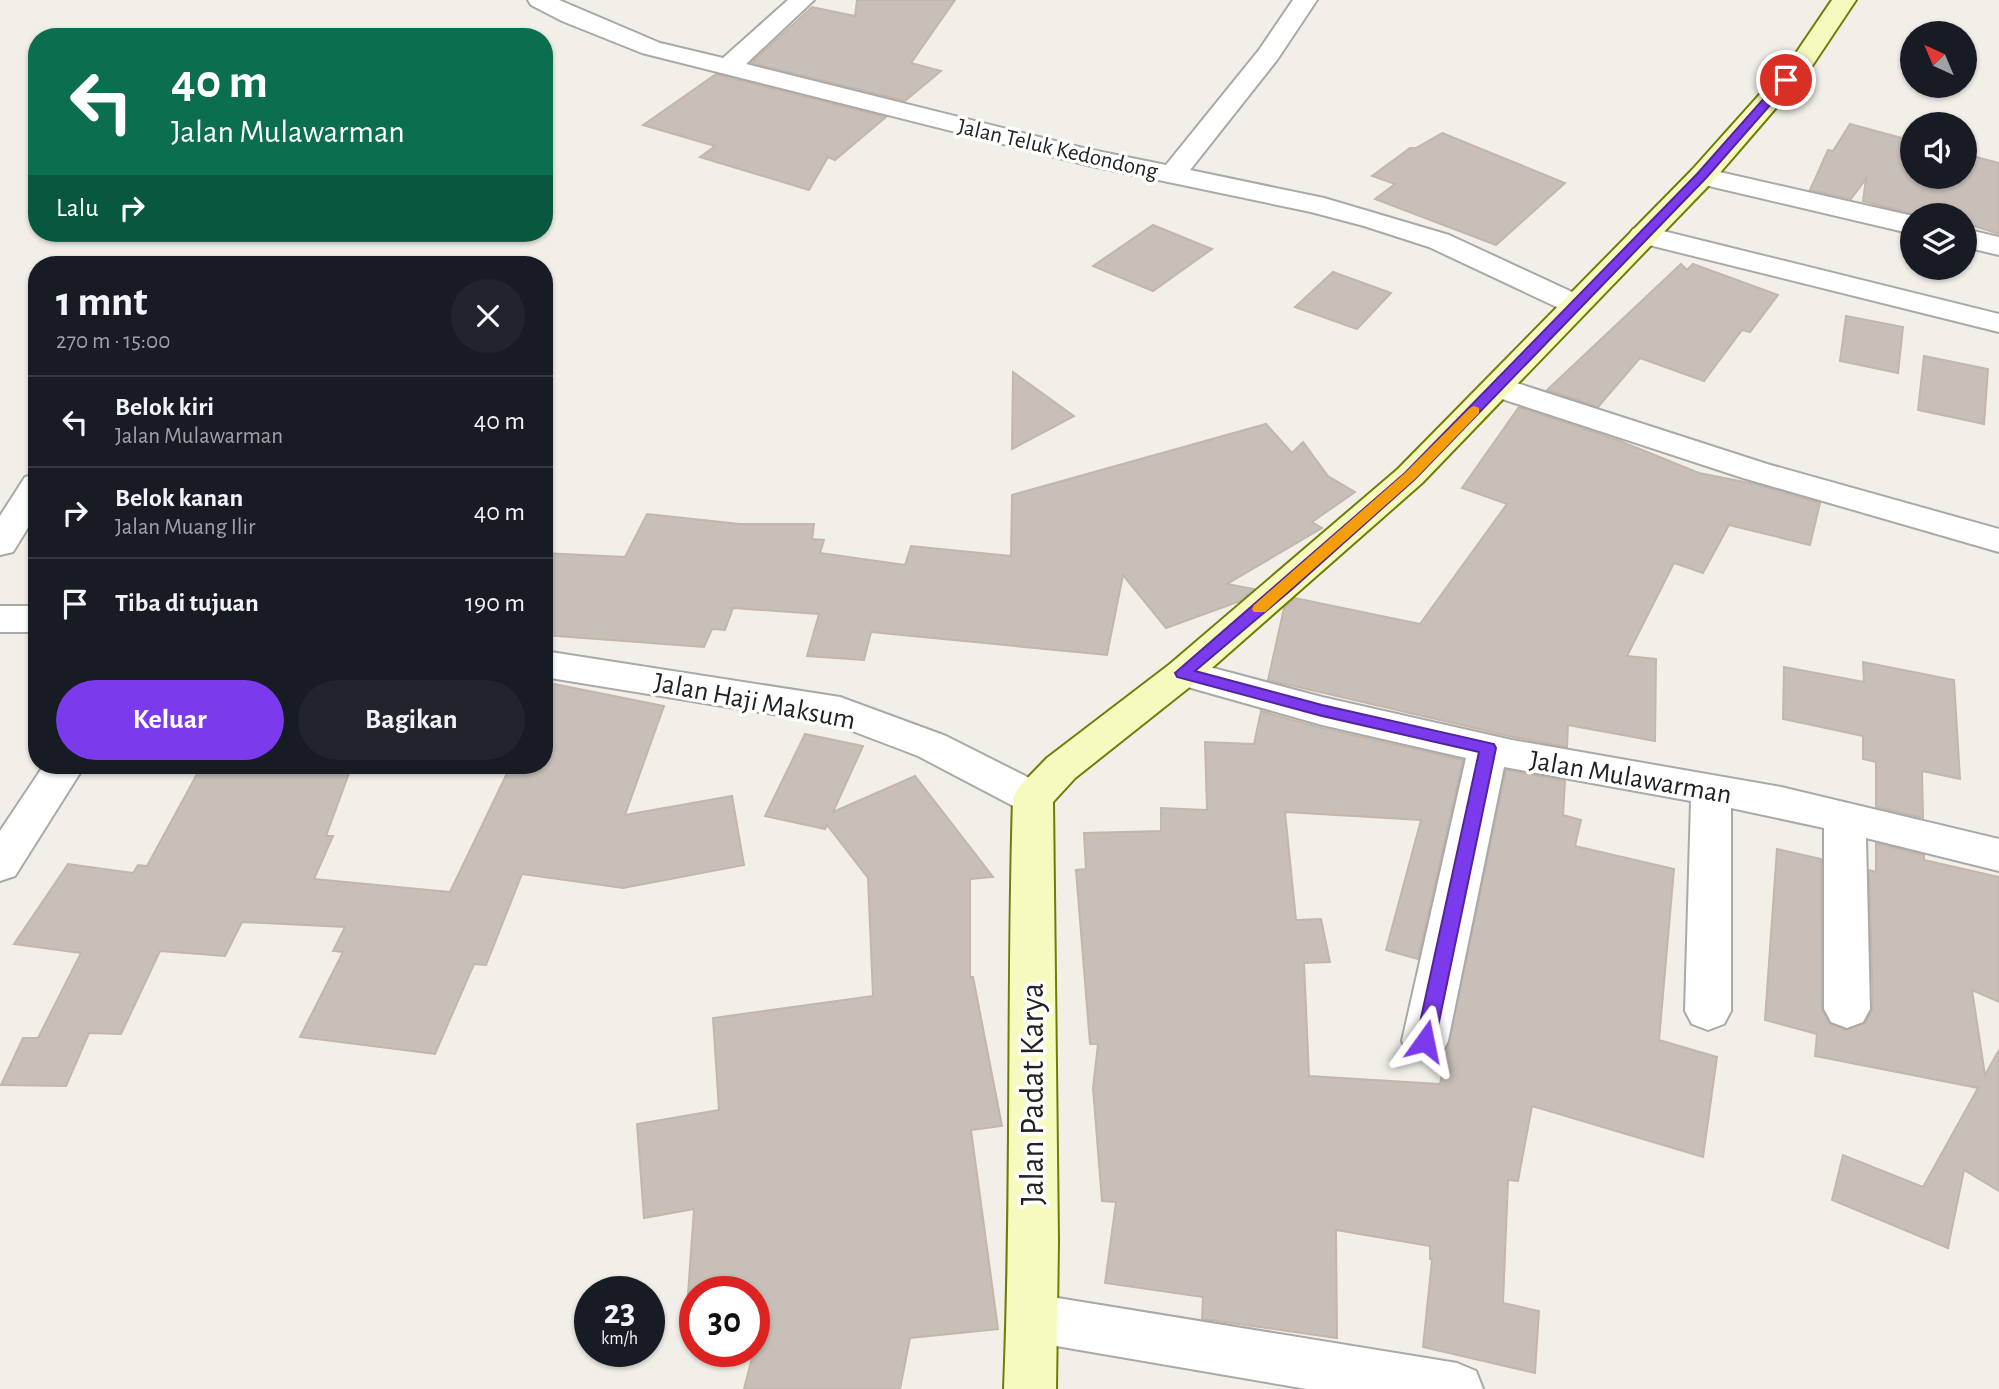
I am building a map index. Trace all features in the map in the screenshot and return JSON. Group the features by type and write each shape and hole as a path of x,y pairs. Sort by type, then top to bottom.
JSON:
{"main road":[{"path":"1033,798 1061,768 1183,673 1410,476 1498,387 1574,304 1702,176 1803,61 1844,0"},
{"name":"Jalan Padat Karya","path":"1030,1389 1033,1318 1033,798"}],"street":[{"name":"Jalan Teluk Kedondong","path":"540,0 570,16 651,48 1087,157 1314,204 1374,220 1438,241 1574,304"},
{"path":"727,68 802,0"},
{"path":"1172,175 1268,55 1305,0"},
{"path":"1702,176 1900,222"},
{"path":"1643,236 1999,323"},
{"path":"1977,241 1999,246"},
{"path":"1498,387 1755,471 1999,541"},
{"path":"0,544 28,499"},
{"path":"0,619 28,619"},
{"name":"Jalan Haji Maksum","path":"553,665 840,711 932,746 1033,798"},
{"name":"Jalan Mulawarman","path":"1183,673 1322,710 1488,748 1781,802 1999,855"},
{"path":"1425,1041 1488,748"},
{"path":"0,865 59,774"},
{"path":"1708,1011 1711,790"},
{"path":"1845,817 1847,1009"},
{"path":"1033,1318 1457,1389"}],"building":[{"path":"857,0 955,0 911,63 941,71 905,101 751,63 812,7 855,16"},
{"path":"716,74 886,117 835,160 828,157 809,190 700,157 715,146 643,125"},
{"path":"1850,124 1900,137 1900,189 1977,189 1977,157 1999,163 1999,234 1977,227 1977,203 1900,203 1900,211 1863,201 1866,179 1851,199 1810,190 1828,150 1833,151"},
{"path":"1442,133 1565,183 1496,245 1375,199 1395,184 1372,176 1410,148 1416,148"},
{"path":"1153,225 1212,249 1153,291 1093,266"},
{"path":"1681,264 1687,270 1693,264 1778,295 1750,332 1742,330 1704,381 1640,358 1598,407 1547,390"},
{"path":"1333,272 1391,293 1357,329 1295,307"},
{"path":"1846,316 1903,327 1898,373 1840,361"},
{"path":"1924,356 1988,369 1984,424 1918,410"},
{"path":"1013,372 1074,416 1012,449"},
{"path":"1519,407 1615,439 1699,473 1755,484 1820,503 1810,545 1729,525 1703,573 1674,563 1627,656 1656,659 1655,741 1568,725 1567,747 1268,680 1284,608 1295,598 1420,624 1507,504 1462,488"},
{"path":"1266,424 1292,453 1303,442 1328,476 1355,492 1312,522 1322,528 1227,584 1254,589 1240,601 1166,628 1123,575 1107,655 871,632 864,660 807,656 819,614 733,608 725,630 712,629 704,647 553,636 553,553 625,557 647,514 740,524 814,524 812,539 824,540 820,553 905,565 911,546 1011,556 1012,495"},
{"path":"1863,662 1954,680 1960,779 1922,771 1923,818 1876,807 1876,762 1863,759 1863,736 1783,719 1784,667 1864,682"},
{"path":"553,684 664,706 625,815 732,796 744,865 623,888 522,874 486,965 474,964 435,1054 300,1037 343,952 333,951 345,927 242,922 225,956 160,951 121,1034 89,1033 66,1086 1,1085 23,1038 38,1038 81,953 14,944 68,864 133,873 138,865 147,866 197,774 349,774 326,836 333,836 314,879 450,892 507,774 553,774"},
{"path":"1261,711 1321,728 1463,760 1418,959 1386,950 1421,820 1285,812 1296,920 1321,919 1330,962 1304,963 1309,1076 1440,1084 1506,770 1565,781 1563,815 1581,820 1575,846 1674,869 1659,1040 1717,1057 1703,1157 1532,1106 1518,1181 1508,1180 1503,1303 1539,1311 1535,1373 1423,1347 1432,1260 1430,1246 1336,1230 1337,1338 1202,1319 1203,1297 1105,1283 1116,1202 1102,1201 1093,1088 1098,1044 1090,1044 1076,870 1086,869 1084,833 1161,831 1161,808 1207,810 1205,742 1254,744"},
{"path":"805,734 863,746 833,812 915,776 993,877 970,879 970,977 973,977 1002,1126 971,1130 998,1329 910,1338 900,1389 744,1389 750,1367 770,1367 770,1276 689,1276 694,1209 644,1218 637,1124 719,1110 713,1018 873,996 868,878 827,825 825,829 765,816"},
{"path":"1876,843 1924,855 1924,860 1999,877 1999,1002 1972,990 1985,1075 1999,1050 1999,1191 1964,1170 1948,1248 1832,1200 1843,1155 1923,1187 1978,1088 1815,1056 1817,1034 1765,1020 1777,849 1821,859 1822,1010 1830,1024 1846,1030 1865,1023 1873,1009 1869,870 1876,872"}],"slow traffic":[{"path":"1260,609 1410,476 1474,410"}],"route":[{"path":"1425,1041 1488,748 1322,710 1183,673 1410,476 1498,387 1574,304 1702,176 1786,80"}]}
